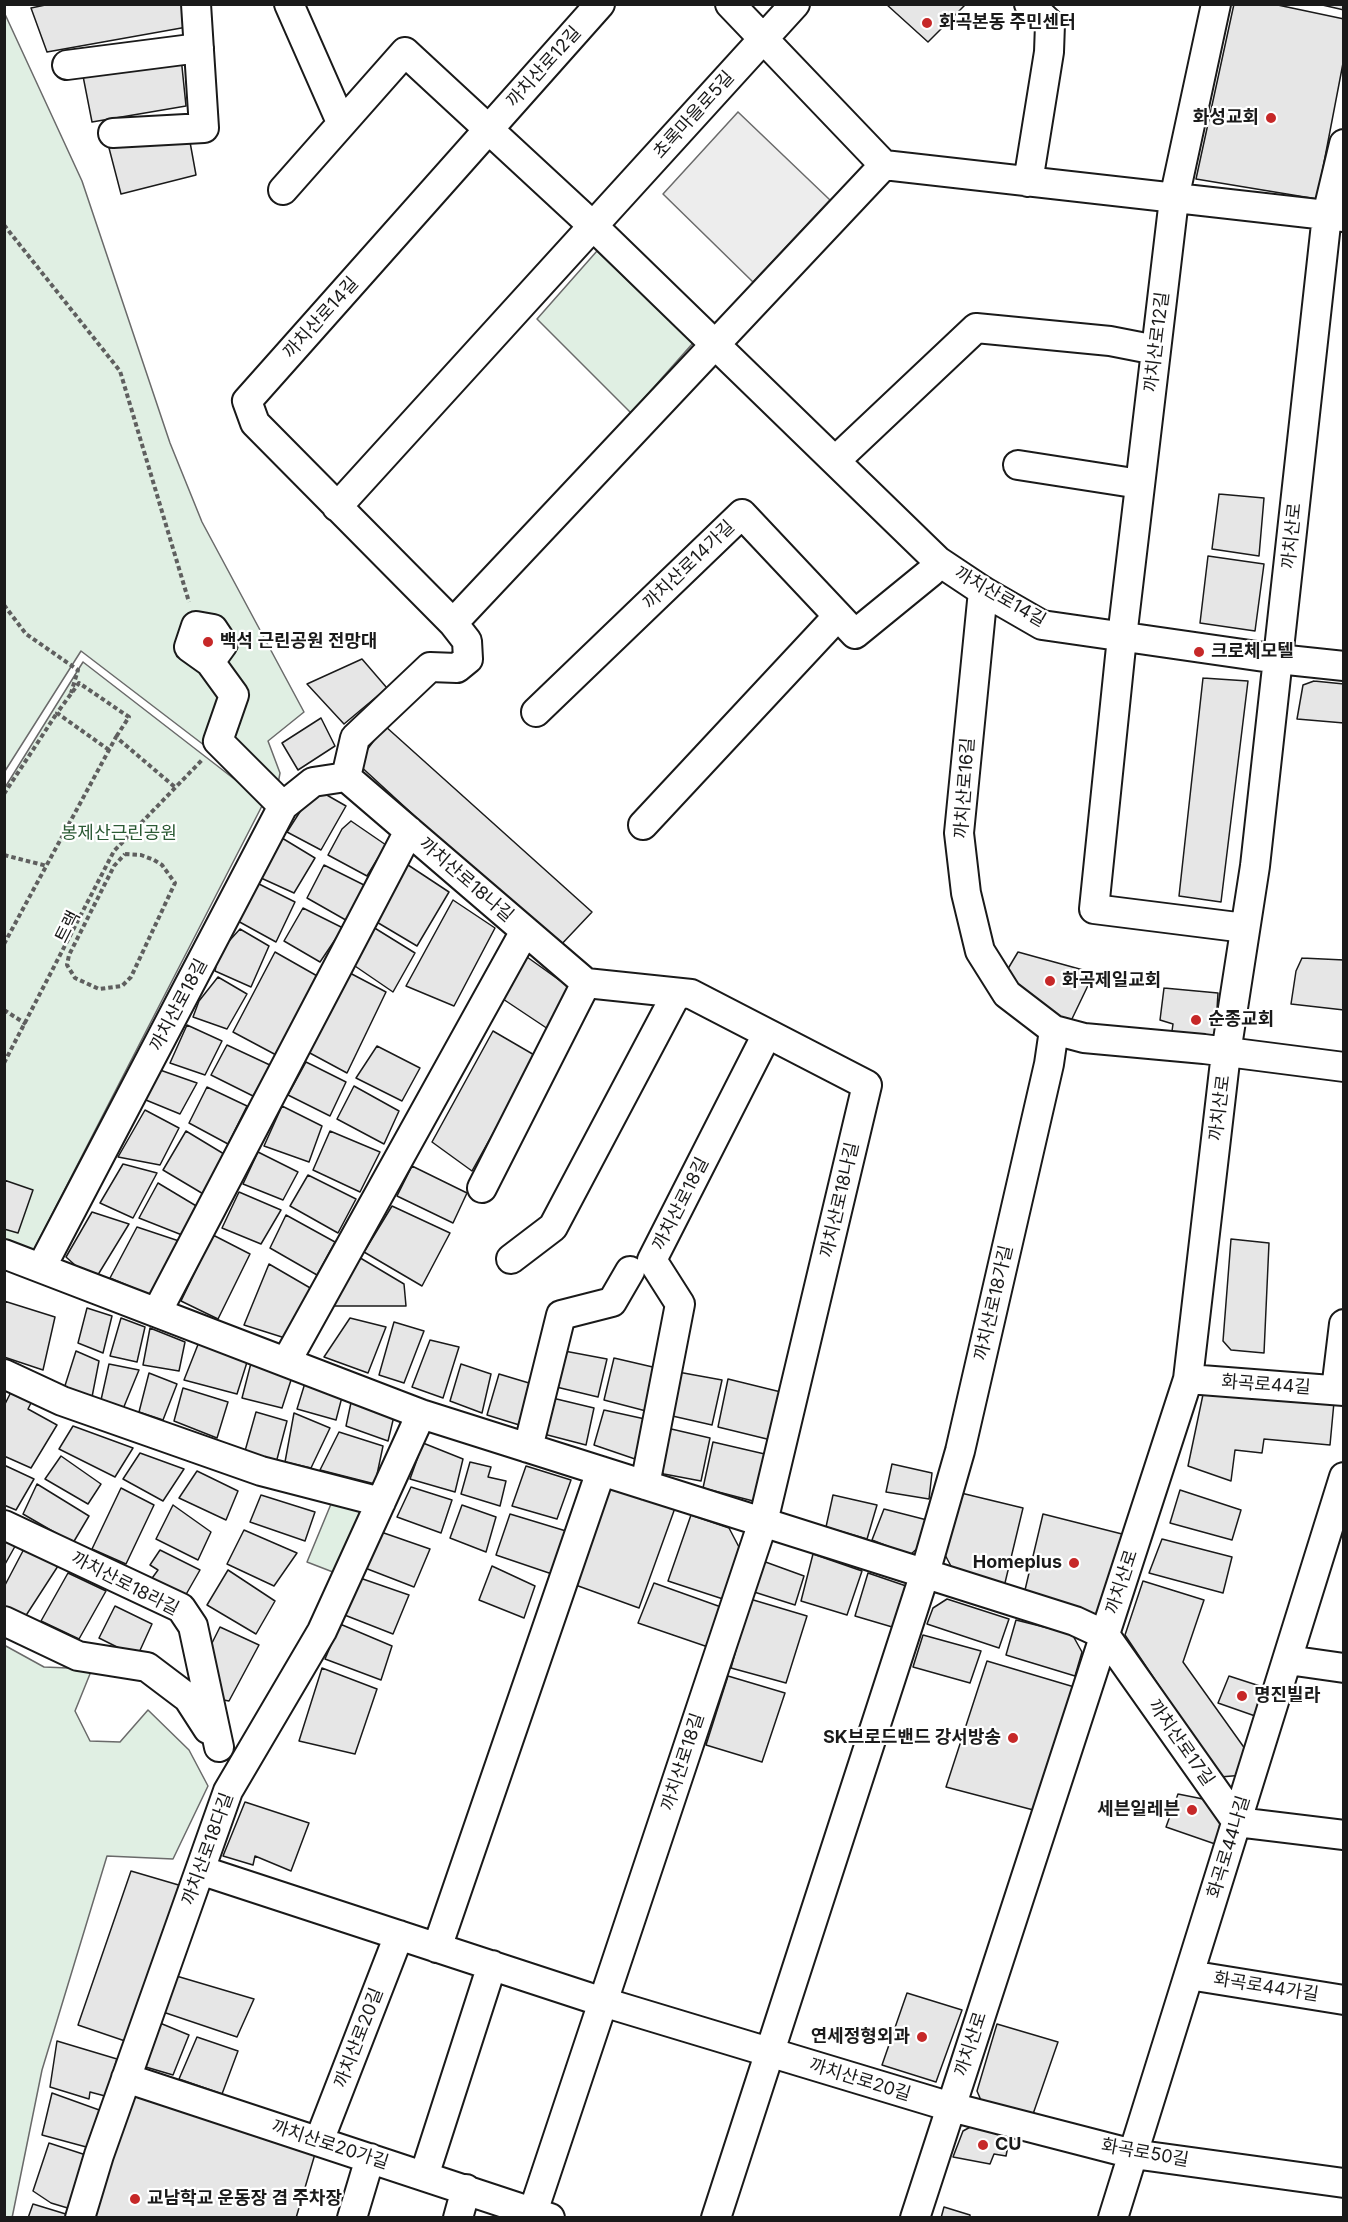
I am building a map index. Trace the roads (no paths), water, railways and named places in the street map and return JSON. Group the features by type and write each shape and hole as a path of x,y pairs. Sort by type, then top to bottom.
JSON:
{"street":[{"path":"112,133 204,128 196,4"},
{"path":"289,4 341,122"},
{"name":"까치산로12길","path":"489,130 600,4"},
{"path":"730,4 884,165 1335,216"},
{"name":"초록마을로5길","path":"593,226 795,4"},
{"path":"1028,182 1049,52 1050,24 1029,4"},
{"name":"까치산로12길","path":"1122,637 1174,199 1215,4"},
{"path":"67,65 199,48"},
{"name":"까치산로14길","path":"283,190 405,52 593,226 938,561 983,591 1042,625 1278,659 1344,666"},
{"name":"까치산로14길","path":"346,777 355,738 430,667 457,668 468,659 467,641 453,622 255,423 248,401 489,130"},
{"name":"까치산로","path":"915,2217 1188,1379 1226,1053 1245,928 1344,144"},
{"path":"453,622 884,165"},
{"path":"337,507 593,226"},
{"path":"835,461 976,328 1110,341 1156,350"},
{"path":"1018,465 1140,484"},
{"name":"까치산로14가길","path":"536,712 742,514 855,634 931,572 938,561"},
{"name":"까치산로16길","path":"983,591 959,833 966,893 980,951 1007,994 1054,1030 1084,1038 1344,1067"},
{"path":"643,825 837,617"},
{"path":"196,626 213,629 223,644 210,662 234,695 218,741 283,806"},
{"path":"1122,637 1094,909 1245,928"},
{"name":"까치산로18길","path":"41,1268 283,806 313,782 346,777"},
{"name":"까치산로18나길","path":"346,777 585,983 691,994 867,1085 763,1522"},
{"path":"157,1312 409,831"},
{"path":"286,1362 525,931"},
{"path":"482,1188 585,983"},
{"path":"511,1259 553,1227 677,993"},
{"name":"까치산로18가길","path":"925,1573 960,1451 1054,1030"},
{"name":"까치산로18길","path":"645,1485 680,1304 652,1260 767,1034"},
{"path":"4,1254 421,1414 1075,1621 1105,1635"},
{"path":"528,1448 561,1315 612,1302 630,1271"},
{"path":"1340,1391 1344,1324"},
{"path":"4,1374 62,1401 261,1471 381,1502"},
{"name":"화곡로44길","path":"1188,1379 1340,1391"},
{"name":"까치산로18다길","path":"80,2217 126,2078 228,1791 322,1631 421,1414"},
{"path":"437,1948 602,1471"},
{"name":"화곡로44나길","path":"1113,2217 1288,1660 1337,1522 1344,1477"},
{"name":"까치산로18길","path":"603,2002 763,1522"},
{"name":"까치산로18라길","path":"4,1525 181,1608 193,1626 219,1747"},
{"path":"716,2217 925,1573"},
{"name":"까치산로18라길","path":"4,1621 78,1656 147,1667 188,1698 219,1747 235,1779"},
{"name":"까치산로17길","path":"1105,1635 1237,1822"},
{"path":"1288,1660 1344,1668"},
{"path":"1237,1822 1344,1835"},
{"name":"까치산로20길","path":"200,1870 603,2002 951,2107"},
{"name":"까치산로20길","path":"319,2141 399,1935"},
{"path":"424,2176 492,1965"},
{"name":"화곡로44가길","path":"1189,1975 1344,2000"},
{"path":"538,2216 603,2002"},
{"name":"까치산로20가길","path":"126,2078 466,2189 538,2216"},
{"name":"화곡로50길","path":"951,2107 1133,2154 1344,2183"},
{"path":"352,2217 370,2158"},
{"path":"458,2217 466,2189"}],"place":[{"name":"화곡본동 주민센터","path":"927,23"},
{"name":"화성교회","path":"1271,118"},
{"name":"백석 근린공원 전망대","path":"208,642"},
{"name":"크로체모텔","path":"1199,652"},
{"name":"화곡제일교회","path":"1050,981"},
{"name":"순종교회","path":"1196,1020"},
{"name":"Homeplus","path":"1074,1563"},
{"name":"명진빌라","path":"1242,1696"},
{"name":"SK브로드밴드 강서방송","path":"1013,1738"},
{"name":"세븐일레븐","path":"1192,1810"},
{"name":"연세정형외과","path":"922,2037"},
{"name":"CU","path":"983,2145"},
{"name":"교남학교 운동장 겸 주차장","path":"135,2199"}],"park label":[{"name":"봉제산근린공원","path":"119,834"}]}
